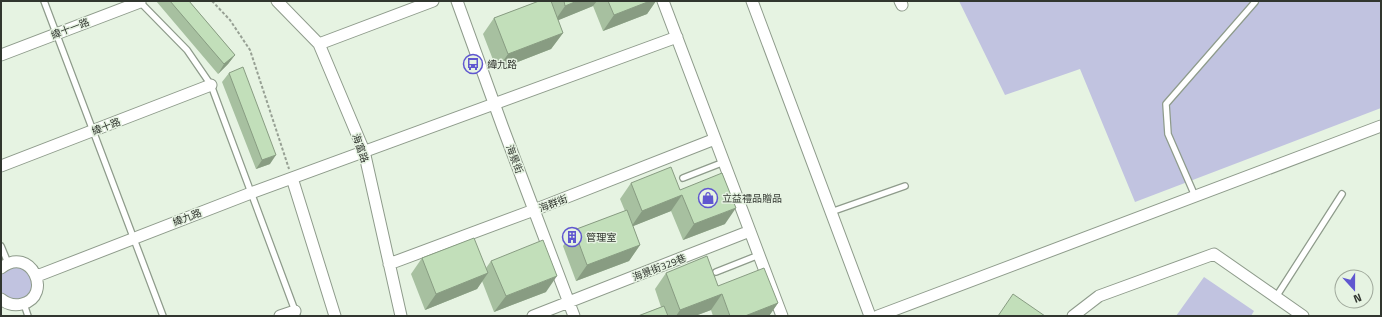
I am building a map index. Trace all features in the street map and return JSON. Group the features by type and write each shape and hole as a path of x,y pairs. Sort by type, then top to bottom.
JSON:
{"street":[{"name":"海富路","path":"276,1 318,44 364,151 401,316"},
{"path":"318,44 433,1"},
{"name":"海景街","path":"457,1 574,316"},
{"path":"663,1 782,316"},
{"path":"752,1 870,316"},
{"name":"緯十一路","path":"1,54 140,2"},
{"name":"緯九路","path":"37,276 251,192 677,37"},
{"name":"緯十路","path":"1,166 211,85"},
{"path":"878,316 1381,126"},
{"name":"海群街","path":"389,264 534,210 715,139"},
{"path":"292,178 335,316"},
{"name":"海景街329巷","path":"533,316 750,231"},
{"path":"1073,316 1099,296 1214,254 1303,316"},
{"path":"1,299 11,304 24,304 34,296 38,282 37,276 28,265 21,262 4,266"},
{"path":"280,316 296,313"}],"lane":[{"path":"44,1 94,130 132,238 163,316"},
{"path":"140,2 187,50 211,85 296,313"},
{"path":"1195,196 1168,134 1166,104 1255,2"},
{"path":"683,178 724,162"},
{"path":"831,212 905,186"},
{"path":"1276,297 1342,194"},
{"path":"1,246 4,266"},
{"path":"716,272 759,255"},
{"path":"24,304 28,316"}],"path":[{"path":"212,1 230,20 250,50 292,178"}],"shaded area":[{"path":"959,1 1381,1 1381,108 1135,202 1080,69 1005,95"},
{"path":"17,265 32,274 32,293 17,302 1,294 1,273"},
{"path":"1204,277 1254,311 1251,316 1176,316"}],"building":[{"path":"170,1 189,1 235,55 224,64"},
{"path":"539,1 551,1 563,33 508,54 494,18"},
{"path":"564,1 577,1 565,6"},
{"path":"608,1 650,1 614,15"},
{"path":"243,67 276,155 262,160 229,73"},
{"path":"671,167 680,190 722,173 736,208 694,224 682,195 642,211 631,183"},
{"path":"627,210 640,245 587,265 574,230"},
{"path":"577,228 574,230 570,236 568,232"},
{"path":"474,238 488,273 436,294 422,258"},
{"path":"543,240 557,276 506,296 491,261"},
{"path":"707,256 718,286 764,268 778,303 745,316 730,316 722,294 680,310 666,273"},
{"path":"1013,294 1045,316 998,316"},
{"path":"664,306 668,316 638,316"}],"place":[{"name":"緯九路","path":"473,64"},
{"name":"立益禮品贈品","path":"708,198"},
{"name":"管理室","path":"572,237"}]}
